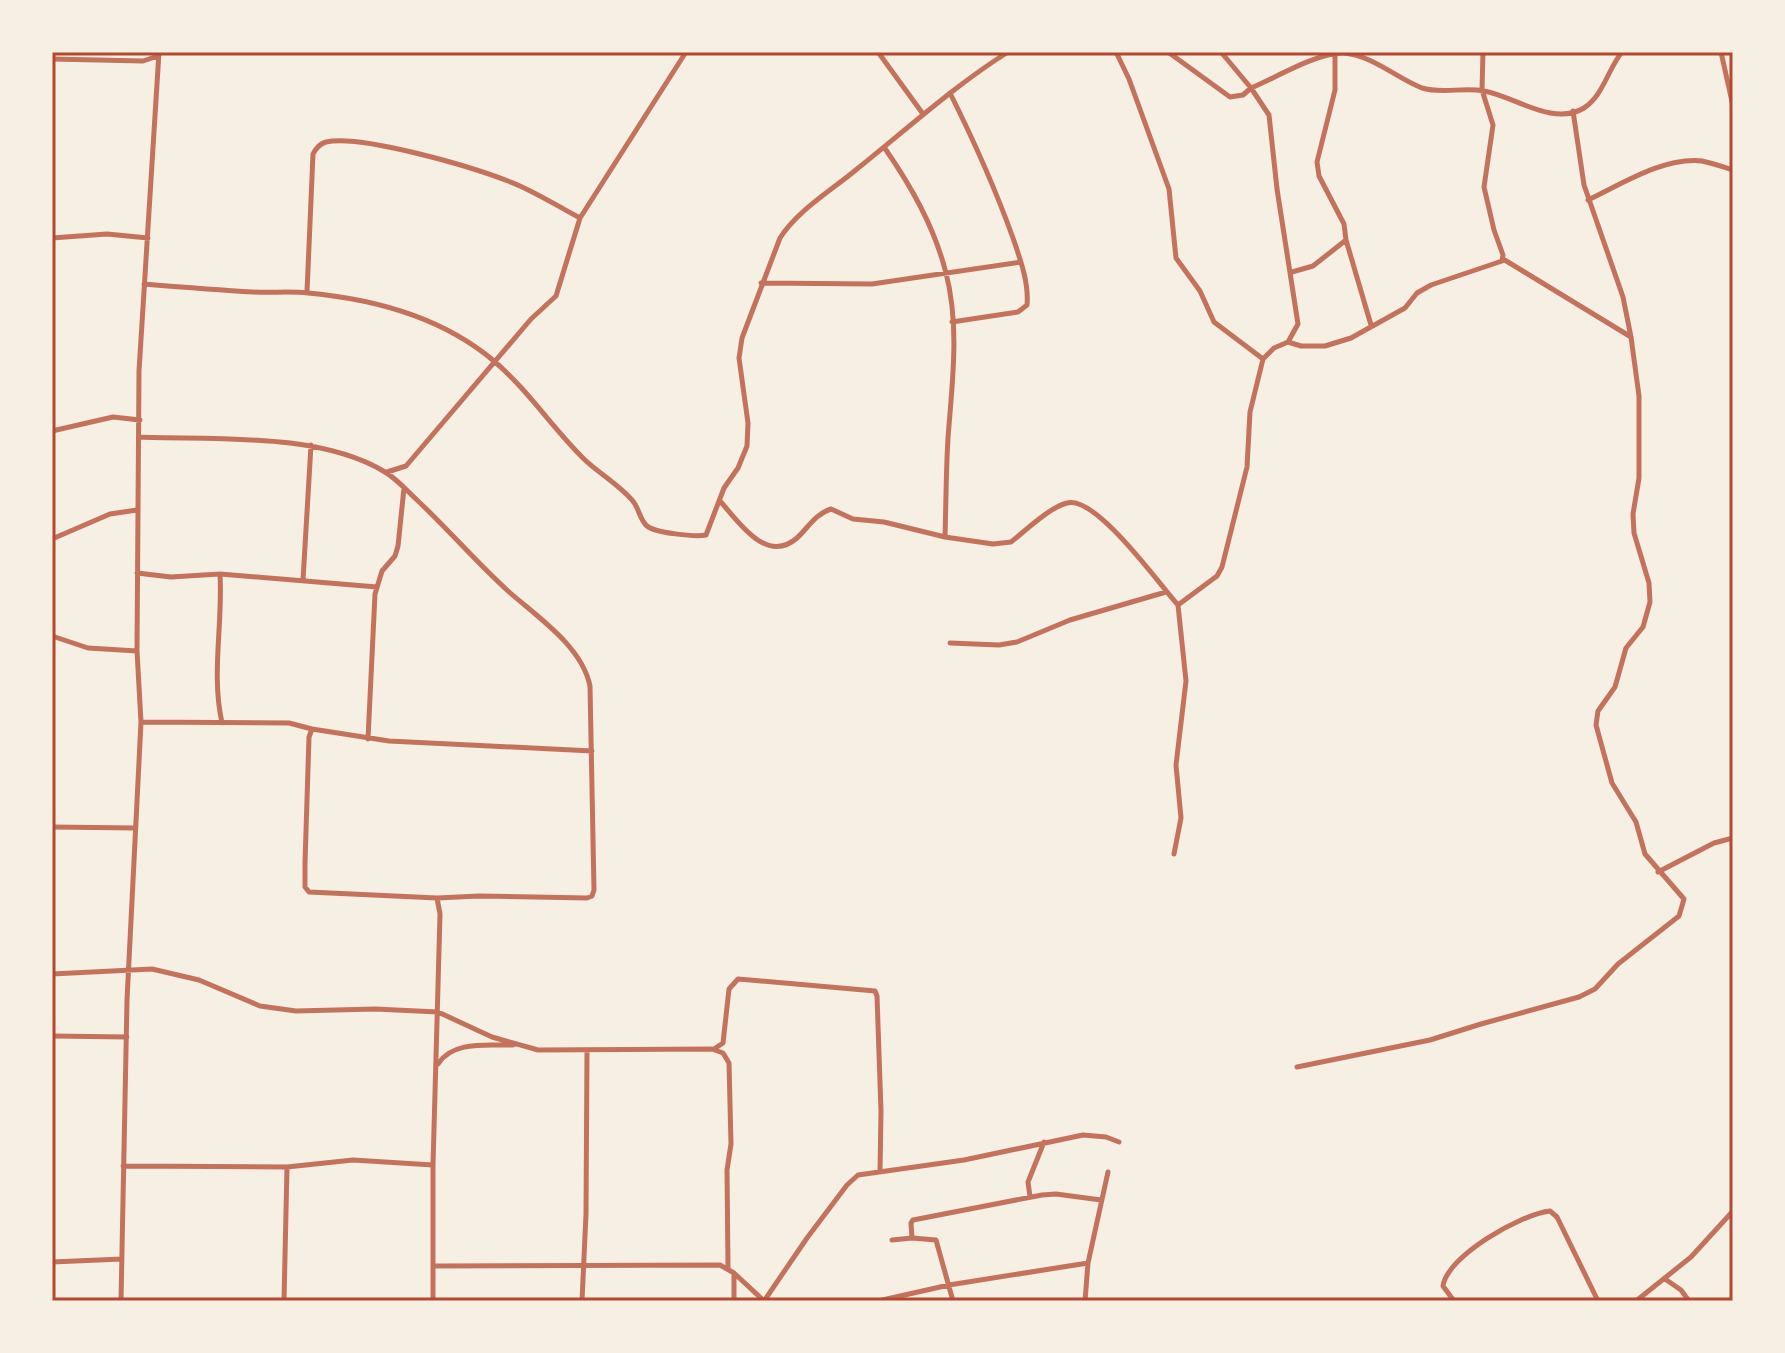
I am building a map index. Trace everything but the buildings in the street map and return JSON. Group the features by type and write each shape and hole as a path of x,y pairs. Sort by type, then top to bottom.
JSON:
{"street":[{"path":"386,472 406,466 531,319 556,296 580,218 686,52"},
{"path":"878,52 923,114"},
{"path":"144,284 258,292 307,292 388,308 430,321 463,338 521,386 585,460 634,501 649,528 706,535 715,518 719,500 747,446 748,423 739,358 742,338 771,255 786,229 923,114 1008,52"},
{"path":"1116,52 1169,189 1176,258 1200,291 1214,322 1263,359"},
{"path":"1168,52 1230,97 1243,95 1251,88 1335,54 1346,53 1427,89 1482,90 1542,111 1583,108 1596,97 1622,52"},
{"path":"1178,605 1217,576 1228,551 1247,467 1250,412 1263,359 1274,348 1288,342 1298,324 1269,115 1221,52"},
{"path":"1483,52 1482,90 1493,125 1484,187 1503,259 1631,337"},
{"path":"1721,52 1733,106"},
{"path":"52,59 69,56 143,61 159,54 139,371 137,651 141,722 129,970 121,1301"},
{"path":"1335,54 1335,90 1317,162 1319,176 1344,224 1371,325"},
{"path":"950,93 993,182 1021,262 1028,298 1024,309 952,322"},
{"path":"1297,1067 1430,1040 1493,1020 1561,1004 1595,989 1618,964 1679,916 1684,899 1645,854 1636,822 1612,783 1596,718 1621,676 1626,648 1643,627 1650,602 1649,583 1634,533 1633,514 1639,478 1639,396 1631,337 1623,297 1588,200 1573,111"},
{"path":"307,292 313,154 320,144 328,141 367,143 424,155 510,181 580,218"},
{"path":"884,147 913,189 946,275 955,368 945,537"},
{"path":"1588,200 1665,166 1684,162 1702,161 1733,170"},
{"path":"52,238 107,234 148,238"},
{"path":"1292,272 1313,266 1346,240"},
{"path":"1288,342 1301,346 1325,346 1351,338 1405,308 1417,293 1431,285 1480,271 1503,259"},
{"path":"761,283 855,286 1021,262"},
{"path":"52,431 113,417 140,420"},
{"path":"139,437 311,445 386,472 437,519 476,562 555,633 587,671 590,686 592,896 437,898 315,894 305,887 309,737 312,729"},
{"path":"303,580 311,445"},
{"path":"368,739 374,605 382,571 395,556 398,546 404,488"},
{"path":"719,500 757,541 768,546 787,544 818,515 831,509 853,519 884,522 945,537 993,544 1011,542 1063,504 1078,503 1088,509 1128,544 1178,605 1186,681 1176,765 1181,818 1174,854"},
{"path":"52,539 110,514 137,510"},
{"path":"137,573 171,577 220,574 377,587"},
{"path":"220,574 217,701 222,723"},
{"path":"950,643 999,645 1017,642 1055,625 1166,592"},
{"path":"52,636 88,648 137,651"},
{"path":"141,722 289,723 368,739 592,751"},
{"path":"52,827 136,828"},
{"path":"1658,872 1714,843 1733,838"},
{"path":"433,1301 433,1165 440,914 437,898"},
{"path":"52,974 152,969 199,980 260,1006 296,1011 375,1009 438,1012 492,1037 538,1050 712,1049 723,1053 729,1063 731,1144 727,1170 728,1268"},
{"path":"712,1049 723,1043 729,989 738,979 875,991 881,1111 880,1172"},
{"path":"52,1036 127,1037"},
{"path":"437,1064 444,1054 459,1048 520,1045"},
{"path":"582,1301 587,1050"},
{"path":"434,1266 583,1263 720,1265 728,1268 764,1301 807,1238 858,1175 964,1160 1083,1135 1106,1137 1119,1142"},
{"path":"1030,1197 1029,1178 1044,1141"},
{"path":"123,1166 287,1167 353,1160 433,1165"},
{"path":"284,1301 287,1167"},
{"path":"1085,1301 1088,1263 1108,1172"},
{"path":"912,1238 913,1220 1056,1194 1101,1200"},
{"path":"1454,1301 1443,1286 1453,1266 1473,1248 1502,1231 1540,1212 1550,1211 1557,1217 1598,1301"},
{"path":"1636,1301 1665,1279 1733,1211"},
{"path":"892,1240 936,1240 953,1301"},
{"path":"52,1262 122,1259"},
{"path":"878,1301 949,1285 1088,1263"},
{"path":"734,1273 734,1301"},
{"path":"1665,1279 1681,1290 1689,1301"}]}
